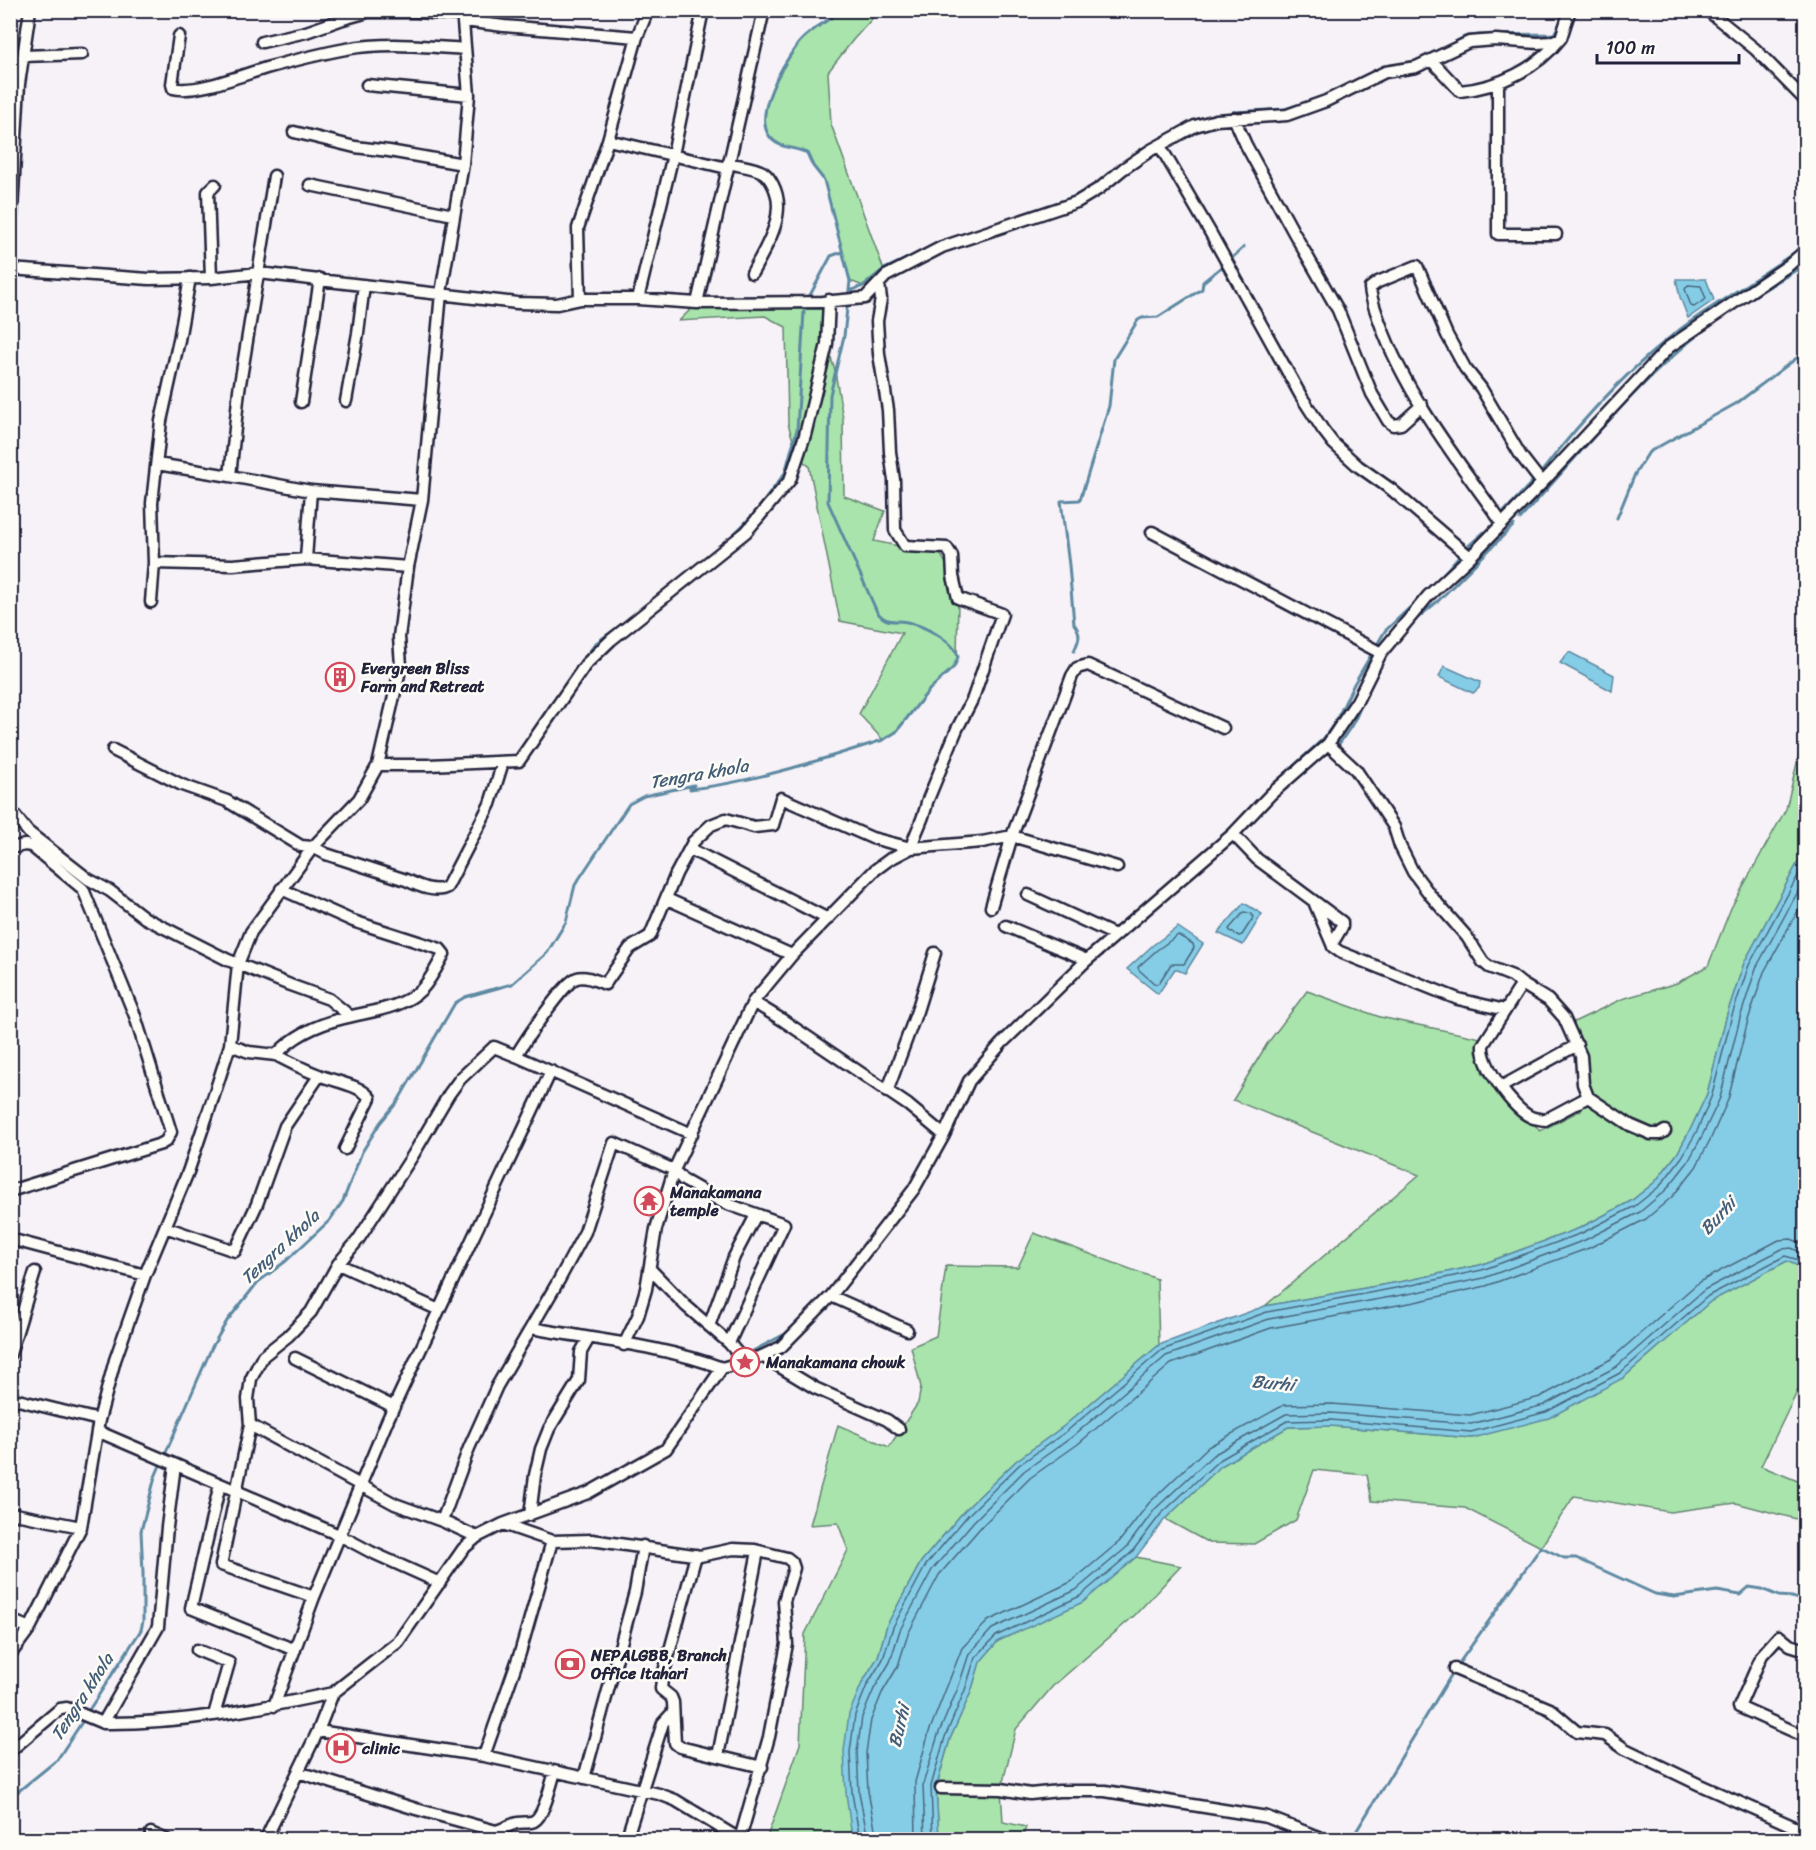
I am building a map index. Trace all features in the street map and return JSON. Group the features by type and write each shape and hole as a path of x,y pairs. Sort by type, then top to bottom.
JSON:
{"street":[{"path":"10,248 12,164 30,10"},
{"path":"580,299 578,228 608,141 637,37 648,10"},
{"path":"638,298 703,10"},
{"path":"697,303 764,10"},
{"path":"1432,61 1460,91 1498,83 1535,64 1551,51 1561,38 1570,10"},
{"path":"1707,10 1755,49 1806,101"},
{"path":"262,42 306,32 368,12 463,15 504,26 637,37"},
{"path":"10,1655 30,1628 81,1527 98,1426 115,1360 145,1275 188,1172 230,1044 238,964 251,932 313,847 359,799 378,765 401,666 399,637 408,567 423,500 441,293 463,164 469,96 463,15"},
{"path":"179,36 172,84 173,88 180,90 208,85 346,49 402,45 465,49"},
{"path":"10,269 149,279 211,278 259,273 518,303 557,304 580,299 638,298 697,303 822,302 860,299 864,298 886,276 942,247 1077,202 1100,188 1123,169 1195,126 1216,120 1287,115 1326,101 1385,72 1416,67 1432,61 1469,42 1496,40 1538,43 1561,38"},
{"path":"23,56 81,54"},
{"path":"1498,83 1498,234 1556,234"},
{"path":"368,85 469,96"},
{"path":"1234,118 1246,145 1338,310 1372,394 1388,421 1393,425 1401,424 1422,405"},
{"path":"294,132 355,147 463,164"},
{"path":"608,141 764,172 777,192 779,204 772,235 752,273"},
{"path":"1160,146 1301,396 1323,430 1333,443 1358,466 1392,490 1470,556"},
{"path":"230,476 239,390 274,176"},
{"path":"211,278 208,192 215,184"},
{"path":"310,185 453,215"},
{"path":"531,1328 696,1359 722,1368 762,1356 781,1347 831,1296 914,1189 969,1081 1001,1044 1087,960 1233,834 1271,794 1328,744 1357,701 1377,650 1542,483 1669,347 1790,265 1806,250"},
{"path":"1502,523 1405,378 1385,336 1371,298 1370,288 1378,282 1417,266 1447,335 1465,368 1481,388 1521,456 1542,483"},
{"path":"151,602 152,503 161,421 190,278"},
{"path":"301,402 321,279"},
{"path":"624,1344 638,1316 650,1269 656,1229 674,1170 753,1002 792,955 875,870 911,848 915,831 957,729 973,698 1002,614 958,598 953,576 952,556 947,548 905,546 895,530 894,480 888,411 879,354 879,284"},
{"path":"346,401 364,285"},
{"path":"378,765 519,761 573,682 595,656 611,640 746,532 790,480 798,458 827,344 829,300"},
{"path":"157,464 311,491 423,500"},
{"path":"306,559 311,491"},
{"path":"1152,532 1377,650"},
{"path":"153,563 233,565 306,559 408,567"},
{"path":"990,907 1012,836 1077,668 1088,665 1223,728"},
{"path":"1328,744 1356,771 1394,827 1400,846 1413,872 1467,937 1484,962 1489,967 1512,976 1548,1000 1564,1018 1577,1045 1583,1067 1583,1084 1588,1097 1630,1125 1651,1134 1660,1134 1665,1131"},
{"path":"113,750 182,785 227,801 301,846 313,847 326,854 418,885 442,890 447,887 490,804 503,762"},
{"path":"516,1056 567,985 577,977 590,978 605,984 630,948 650,936 676,874 693,842 711,825 726,819 754,827 773,825 781,798 872,838 911,848 982,842 1012,836 1117,867"},
{"path":"10,809 28,832 87,879 110,891 144,918 238,964 330,999 350,1016"},
{"path":"1233,834 1257,859 1342,922 1342,927 1332,944"},
{"path":"10,848 31,846 83,889 135,1016 171,1132 166,1141 161,1144 10,1191"},
{"path":"690,849 828,920"},
{"path":"276,1055 286,1044 314,1029 350,1016 383,1009 413,996 423,989 444,954 440,949 353,921 281,890"},
{"path":"1028,895 1115,935"},
{"path":"667,899 792,955"},
{"path":"1315,904 1333,947 1340,952 1458,999 1505,1010"},
{"path":"1006,926 1087,960"},
{"path":"887,1092 917,1011 935,953"},
{"path":"1522,984 1483,1045 1482,1051 1490,1072 1501,1088 1530,1117 1545,1120 1588,1097"},
{"path":"753,1002 887,1092 944,1134"},
{"path":"230,1044 249,1052 276,1055 319,1076 346,1084 368,1095 370,1098 345,1149"},
{"path":"1501,1088 1577,1045"},
{"path":"314,1597 221,1565 250,1425 248,1399 251,1379 263,1356 288,1336 311,1312 338,1264 358,1240 460,1079 494,1047 692,1134"},
{"path":"274,1706 314,1597 359,1486 551,1071"},
{"path":"165,1227 235,1251 257,1204 285,1126 319,1076"},
{"path":"442,1521 469,1448 497,1386 585,1233 614,1143 674,1170 683,1180 709,1195 784,1224 729,1343"},
{"path":"709,1326 734,1257 756,1215"},
{"path":"10,1239 145,1275"},
{"path":"338,1264 439,1310"},
{"path":"650,1269 729,1343 745,1362"},
{"path":"10,1354 35,1272"},
{"path":"831,1296 907,1330"},
{"path":"530,1515 541,1449 549,1429 579,1380 581,1352 589,1338"},
{"path":"762,1356 815,1389 887,1420 899,1429"},
{"path":"295,1358 394,1407"},
{"path":"10,1751 55,1712 67,1708 99,1722 124,1723 274,1706 333,1693 398,1641 463,1549 477,1537 503,1524 588,1493 666,1449 722,1368"},
{"path":"10,1398 98,1426 141,1451 339,1535 440,1583"},
{"path":"250,1425 395,1504 477,1537"},
{"path":"99,1722 158,1627 167,1527 176,1466"},
{"path":"220,1484 191,1608 295,1650"},
{"path":"10,1513 81,1527"},
{"path":"318,1731 484,1756 675,1800 740,1839 769,1737 787,1644 783,1609 794,1565 787,1558 758,1551 733,1549 700,1556 592,1540 552,1541 503,1524"},
{"path":"484,1756 520,1653 552,1541"},
{"path":"584,1778 635,1592 643,1546"},
{"path":"718,1756 758,1551"},
{"path":"696,1555 662,1679 662,1689 671,1697 675,1743 680,1747 762,1767"},
{"path":"10,1620 30,1628"},
{"path":"1806,1650 1790,1644 1779,1636 1762,1655 1739,1707 1806,1737"},
{"path":"197,1650 229,1664 214,1714"},
{"path":"1455,1669 1550,1709 1576,1732 1605,1735 1625,1749 1806,1832"},
{"path":"265,1839 318,1731 333,1693"},
{"path":"626,1839 663,1723 673,1712"},
{"path":"298,1772 496,1831 513,1824 536,1820 542,1811 555,1772"},
{"path":"941,1788 1001,1790 1030,1794 1059,1791 1105,1791 1267,1816 1326,1839"},
{"path":"151,1833 167,1839"}],"shaded area":[{"name":"clinic","path":"329,1738 356,1744 353,1757 326,1752"}],"green space":[{"path":"842,11 879,11 828,72 831,124 886,276 879,284 863,286 850,281 824,180 813,166 807,153 773,141 766,127 765,115 772,89 798,44 808,34"},
{"path":"829,300 827,344 835,371 843,419 844,496 885,511 874,541 941,555 953,576 958,598 957,662 930,689 896,732 883,740 859,714 902,633 840,621 809,466 798,457 788,424 786,327 765,316 679,321 697,303"},
{"path":"1805,729 1805,849 1744,963 1727,1014 1707,1094 1677,1154 1655,1182 1631,1201 1580,1228 1480,1265 1265,1306 1419,1175 1233,1100 1267,1044 1307,991 1380,1017 1481,1038 1479,1059 1483,1074 1516,1102 1540,1131 1581,1110 1586,1070 1572,1023 1622,999 1677,983 1708,966 1731,908 1786,809"},
{"path":"1034,1233 1157,1279 1159,1345 1064,1426 1016,1461 964,1511 921,1562 887,1625 878,1657 862,1683 851,1830 855,1839 766,1840 800,1744 805,1634 848,1550 838,1523 810,1525 838,1425 889,1447 918,1403 921,1387 911,1347 936,1336 946,1266 1018,1267"},
{"path":"1787,1261 1805,1269 1805,1389 1800,1386 1761,1466 1805,1484 1804,1521 1736,1503 1670,1512 1574,1496 1541,1547 1465,1508 1372,1501 1367,1475 1314,1470 1296,1520 1254,1544 1209,1543 1165,1519 1221,1466 1288,1427 1331,1426 1472,1438 1623,1378 1711,1301"},
{"path":"1136,1557 1181,1566 1134,1616 1053,1686 1016,1729 1001,1790 1003,1822 1026,1827 1022,1839 939,1839 936,1788 950,1739 971,1692 980,1662 998,1641 1082,1602"}],"water":[{"path":"1676,279 1706,279 1714,300 1688,318"},
{"path":"1569,652 1614,675 1612,691 1560,663"},
{"path":"1444,666 1480,682 1479,688 1473,693 1439,677"},
{"name":"Burhi","path":"1805,849 1805,1269 1787,1261 1711,1301 1623,1378 1549,1418 1472,1438 1331,1426 1288,1427 1221,1466 1165,1519 1136,1557 1083,1602 998,1641 980,1662 971,1692 950,1739 936,1788 939,1839 855,1840 851,1830 846,1793 844,1751 849,1714 862,1683 878,1657 887,1625 921,1562 964,1511 1016,1461 1064,1426 1159,1345 1265,1306 1480,1265 1580,1228 1631,1201 1655,1182 1677,1154 1691,1128 1707,1094 1727,1014 1744,963"},
{"path":"1244,903 1262,914 1243,945 1218,933"},
{"path":"1178,927 1203,944 1185,973 1175,969 1158,994 1127,969 1153,945"}],"waterway":[{"name":"Tengra khola","path":"164,1457 212,1347 227,1321 258,1282 286,1261 330,1220 343,1201 362,1152 380,1123 398,1101 455,1003 465,997 512,984 547,953 566,922 575,885 629,804 644,796 694,785 690,789 763,776 883,740 896,732 930,689 954,667 958,657 957,653 942,638 914,624 888,620 877,612 828,502 830,395 844,336 850,281 824,180 813,166 807,153 782,146 770,137 765,127 765,115 767,102 778,76 798,44 813,30 842,10"},
{"path":"1441,50 1464,37 1478,35 1554,34 1563,18"},
{"path":"1220,115 1285,109 1328,95"},
{"path":"1058,203 1080,194"},
{"path":"1540,474 1595,408 1658,347 1680,329 1806,244"},
{"path":"1230,260 1244,247"},
{"path":"849,291 863,286 884,269 925,250"},
{"path":"808,299 831,256 842,252"},
{"path":"1074,651 1079,634 1074,624 1061,501 1080,500 1109,406 1114,359 1138,320 1158,317 1202,289 1203,282 1225,264"},
{"path":"1733,309 1806,264"},
{"path":"725,543 755,513 785,473 797,430 804,311"},
{"path":"1520,519 1632,395 1680,349 1706,328"},
{"path":"1617,518 1635,474 1649,452 1737,403 1806,351"},
{"path":"1501,515 1534,480"},
{"path":"1414,621 1439,600 1514,525"},
{"path":"1466,548 1484,532"},
{"path":"1438,580 1459,556"},
{"path":"1274,784 1324,738 1337,719 1354,684 1385,631 1423,595"},
{"path":"584,659 596,643 628,620"},
{"path":"1339,744 1354,722 1366,694"},
{"path":"823,1297 841,1275"},
{"path":"749,1353 785,1334 809,1311"},
{"name":"Tengra khola","path":"87,1713 141,1630 143,1621 141,1531 155,1477 161,1463"},
{"path":"1457,1666 1541,1547 1564,1558 1576,1558 1655,1594 1674,1597 1717,1591 1740,1595 1749,1587 1806,1602"},
{"path":"1351,1840 1453,1672"},
{"name":"Tengra khola","path":"10,1798 57,1760 84,1719"}],"place":[{"name":"Evergreen Bliss Farm and Retreat","path":"340,677"},
{"name":"Manakamana temple","path":"649,1201"},
{"name":"Manakamana chowk","path":"745,1362"},
{"name":"NEPALGBB, Branch Office Itahari","path":"570,1664"},
{"name":"clinic","path":"341,1748"}]}
